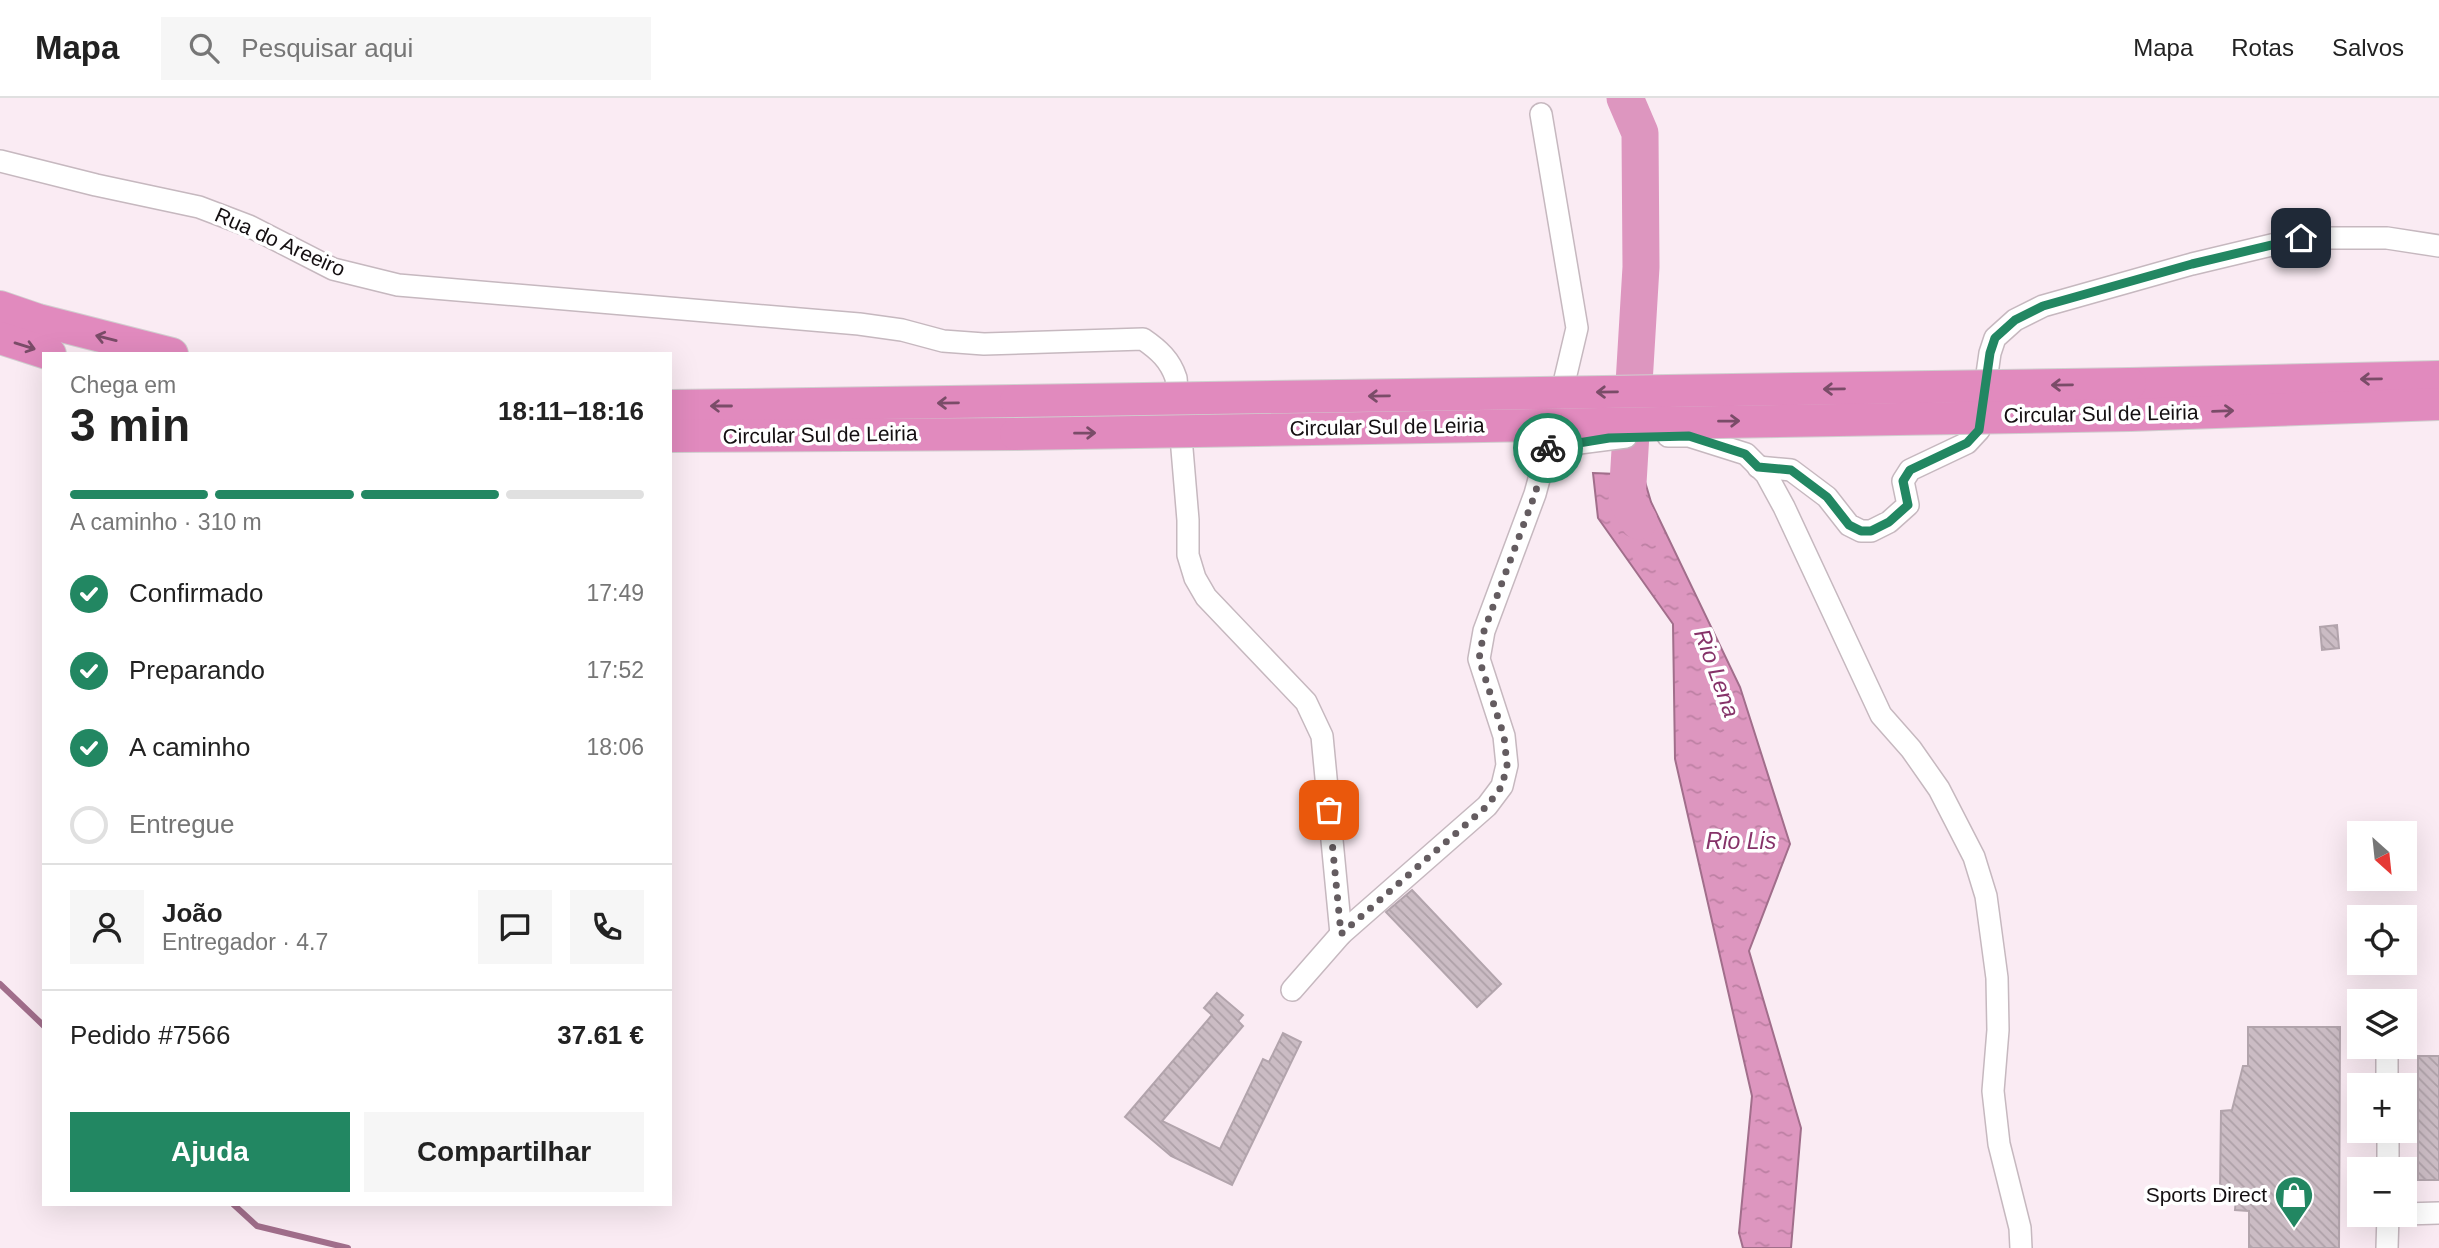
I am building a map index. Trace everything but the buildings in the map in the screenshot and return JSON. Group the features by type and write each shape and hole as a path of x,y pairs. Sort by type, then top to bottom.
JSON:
{"highway":[{"path":"0,307 38,320 164,352"},
{"path":"0,338 44,352"},
{"name":"Circular Sul de Leiria","path":"672,436 1016,434 2130,399 2439,377"},
{"name":"Circular Sul de Leiria","path":"672,406 1016,401 2130,399 2439,404"}],"street":[{"path":"1292,990 1341,934 1487,806 1502,786 1507,765 1504,736 1479,659 1484,631 1535,494 1577,328 1541,114"},
{"name":"Rua do Areeiro","path":"0,161 96,186 199,206 249,226 333,269 398,285 859,324 957,342 984,344 1143,340 1158,349 1172,365 1176,378 1188,555 1195,579 1206,597 1306,702 1322,736 1341,934"},
{"path":"1758,467 1791,470 1827,497 1849,525 1861,531 1871,531 1889,522 1908,505 1903,481 1910,470 1967,443 1979,430 1990,353 1995,338 2015,320 2043,306 2192,264 2301,238 2387,239 2439,246"},
{"path":"1548,447 1609,438 1689,436 1745,454 1766,474 1881,715 1911,749 1939,789 1973,857 1986,896 1997,978 1998,1030 1993,1091 1999,1144 2020,1228 2021,1248"},
{"path":"2417,1214 2439,1213"},
{"path":"2387,1248 2388,1227"}],"water":[{"name":"Rio Lis","path":"1593,473 1643,475 1651,502 1740,687 1790,844 1749,951 1801,1128 1791,1248 1743,1248 1739,1233 1752,1096 1675,759 1673,624 1598,518"}],"waterway":[{"name":"Rio Lena","path":"1625,98 1640,133 1641,267 1627,500 1639,521"},
{"path":"0,984 42,1024"},
{"path":"235,1206 257,1226 348,1248"}],"way so far":[{"path":"1329,810 1341,934 1487,806 1502,786 1507,765 1504,736 1479,659 1484,631 1535,494 1548,448"}],"place":[{"name":"Sports Direct","path":"2294,1229"}],"route":[{"path":"1548,448 1609,438 1689,436 1745,454 1758,467 1791,470 1827,497 1849,525 1861,531 1871,531 1889,522 1908,505 1903,481 1910,470 1967,443 1979,430 1990,353 1995,338 2015,320 2043,306 2192,264 2301,238"}]}
